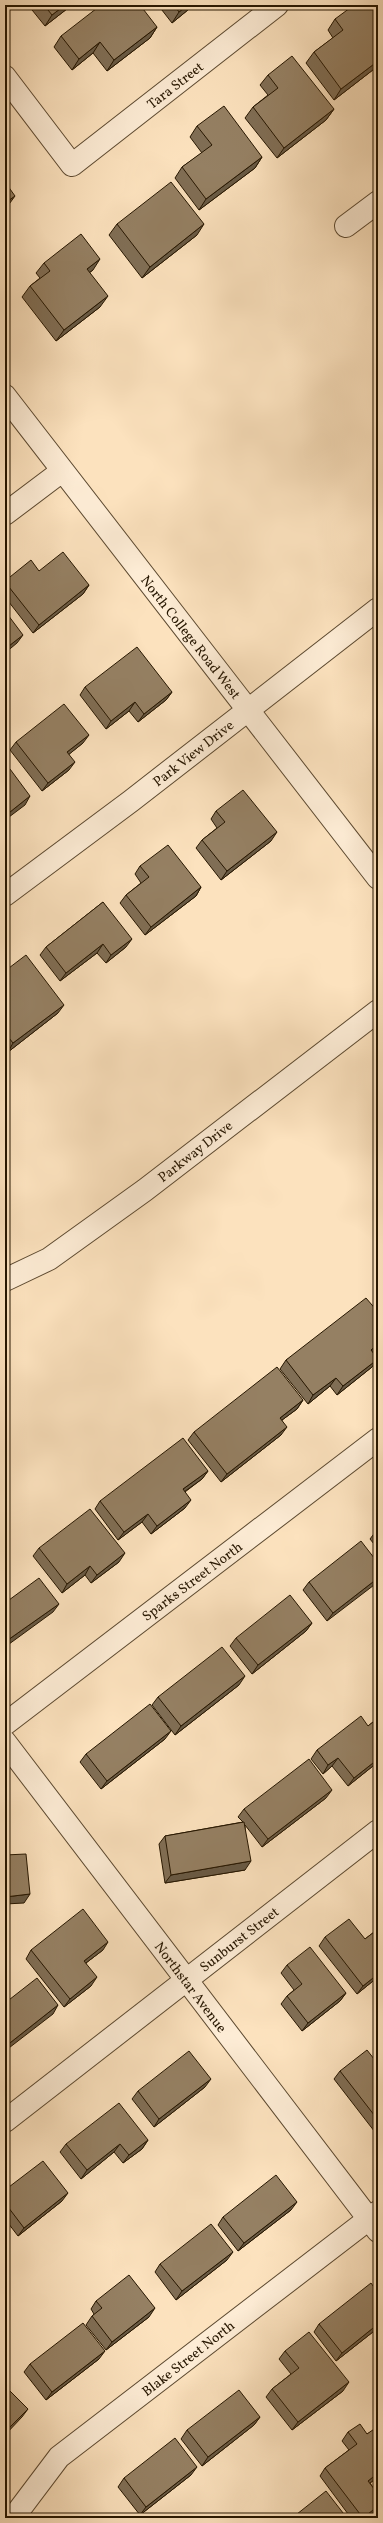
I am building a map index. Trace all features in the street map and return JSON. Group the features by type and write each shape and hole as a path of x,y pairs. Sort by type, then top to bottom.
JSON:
{"street":[{"name":"Tara Street","path":"5,77 72,165 277,5"},
{"path":"346,226 378,202"},
{"name":"North College Road West","path":"5,396 378,878"},
{"path":"5,514 62,471"},
{"name":"Park View Drive","path":"5,895 248,711 378,608"},
{"name":"Parkway Drive","path":"5,1280 49,1259 146,1190 378,1011"},
{"name":"Sparks Street North","path":"5,1724 378,1439"},
{"name":"Northstar Avenue","path":"5,1742 186,1980 375,2220"},
{"name":"Sunburst Street","path":"5,2121 378,1831"},
{"name":"Blake Street North","path":"13,2518 59,2457 375,2220"}],"building":[{"path":"44,5 65,5 52,15"},
{"path":"101,5 140,5 157,27 114,60 100,42 79,59 61,36"},
{"path":"174,5 188,5 179,12"},
{"path":"354,5 378,6 378,61 341,89 314,52 343,30 335,19"},
{"path":"292,56 334,109 284,148 253,107 278,88 268,75"},
{"path":"224,106 262,157 206,199 182,167 212,145 197,126"},
{"path":"5,182 15,196 5,203"},
{"path":"171,182 204,224 150,267 117,224"},
{"path":"81,234 100,259 87,269 108,296 64,330 30,286 50,271 44,263"},
{"path":"63,552 89,585 39,625 5,581 31,560 39,571"},
{"path":"5,611 23,635 5,649"},
{"path":"137,647 172,692 144,714 135,702 111,721 85,687"},
{"path":"64,704 89,735 67,752 75,762 48,783 16,742"},
{"path":"10,769 30,796 5,816 5,773"},
{"path":"243,790 277,832 227,871 202,840 225,822 216,811"},
{"path":"168,845 201,887 151,927 126,895 149,877 140,866"},
{"path":"103,902 132,939 111,955 103,944 66,973 46,947"},
{"path":"26,955 64,1005 13,1043 5,1033 5,988 8,986 5,982 5,971"},
{"path":"366,1298 378,1312 378,1344 371,1350 378,1359 343,1386 336,1378 313,1395 286,1360"},
{"path":"277,1367 303,1400 280,1418 287,1427 227,1474 194,1432"},
{"path":"183,1438 208,1471 183,1489 191,1500 157,1526 148,1514 124,1532 100,1501"},
{"path":"90,1509 125,1553 97,1575 90,1566 67,1584 39,1548"},
{"path":"361,1541 378,1563 378,1578 333,1613 309,1582"},
{"path":"39,1578 59,1604 5,1642 5,1594 9,1600"},
{"path":"290,1595 312,1623 258,1665 236,1638"},
{"path":"222,1647 245,1676 181,1726 158,1697"},
{"path":"150,1704 171,1731 107,1781 86,1754"},
{"path":"361,1716 368,1726 378,1718 378,1759 354,1778 338,1758 328,1765 317,1750"},
{"path":"309,1759 332,1790 268,1839 244,1809"},
{"path":"244,1822 251,1861 171,1875 165,1836"},
{"path":"26,1854 30,1894 5,1897 5,1855"},
{"path":"83,1909 108,1942 84,1961 97,1977 70,1999 31,1950"},
{"path":"349,1919 365,1939 378,1929 378,1974 363,1986 325,1937"},
{"path":"310,1947 346,1993 308,2023 287,1996 302,1984 287,1965"},
{"path":"37,1978 58,2005 6,2046 5,2003"},
{"path":"367,2050 378,2064 378,2120 340,2071"},
{"path":"189,2051 211,2079 159,2119 138,2091"},
{"path":"119,2103 148,2140 129,2155 120,2144 87,2170 66,2144"},
{"path":"43,2161 68,2193 24,2228 5,2203 5,2190"},
{"path":"276,2175 297,2202 244,2243 223,2217"},
{"path":"5,2221 10,2227 5,2231"},
{"path":"211,2224 233,2252 182,2291 160,2264"},
{"path":"129,2275 155,2308 112,2342 92,2316 102,2308 96,2301"},
{"path":"371,2283 378,2293 378,2324 342,2353 319,2324"},
{"path":"83,2323 105,2351 52,2392 30,2364"},
{"path":"309,2332 349,2382 298,2422 272,2389 299,2368 285,2351"},
{"path":"5,2386 28,2409 5,2432"},
{"path":"239,2390 260,2417 208,2457 187,2430"},
{"path":"360,2424 367,2434 377,2427 378,2428 378,2473 368,2481 378,2494 378,2506 363,2518 325,2468 357,2444 348,2432"},
{"path":"175,2438 197,2467 146,2507 124,2478"},
{"path":"326,2491 347,2518 292,2518"}]}
